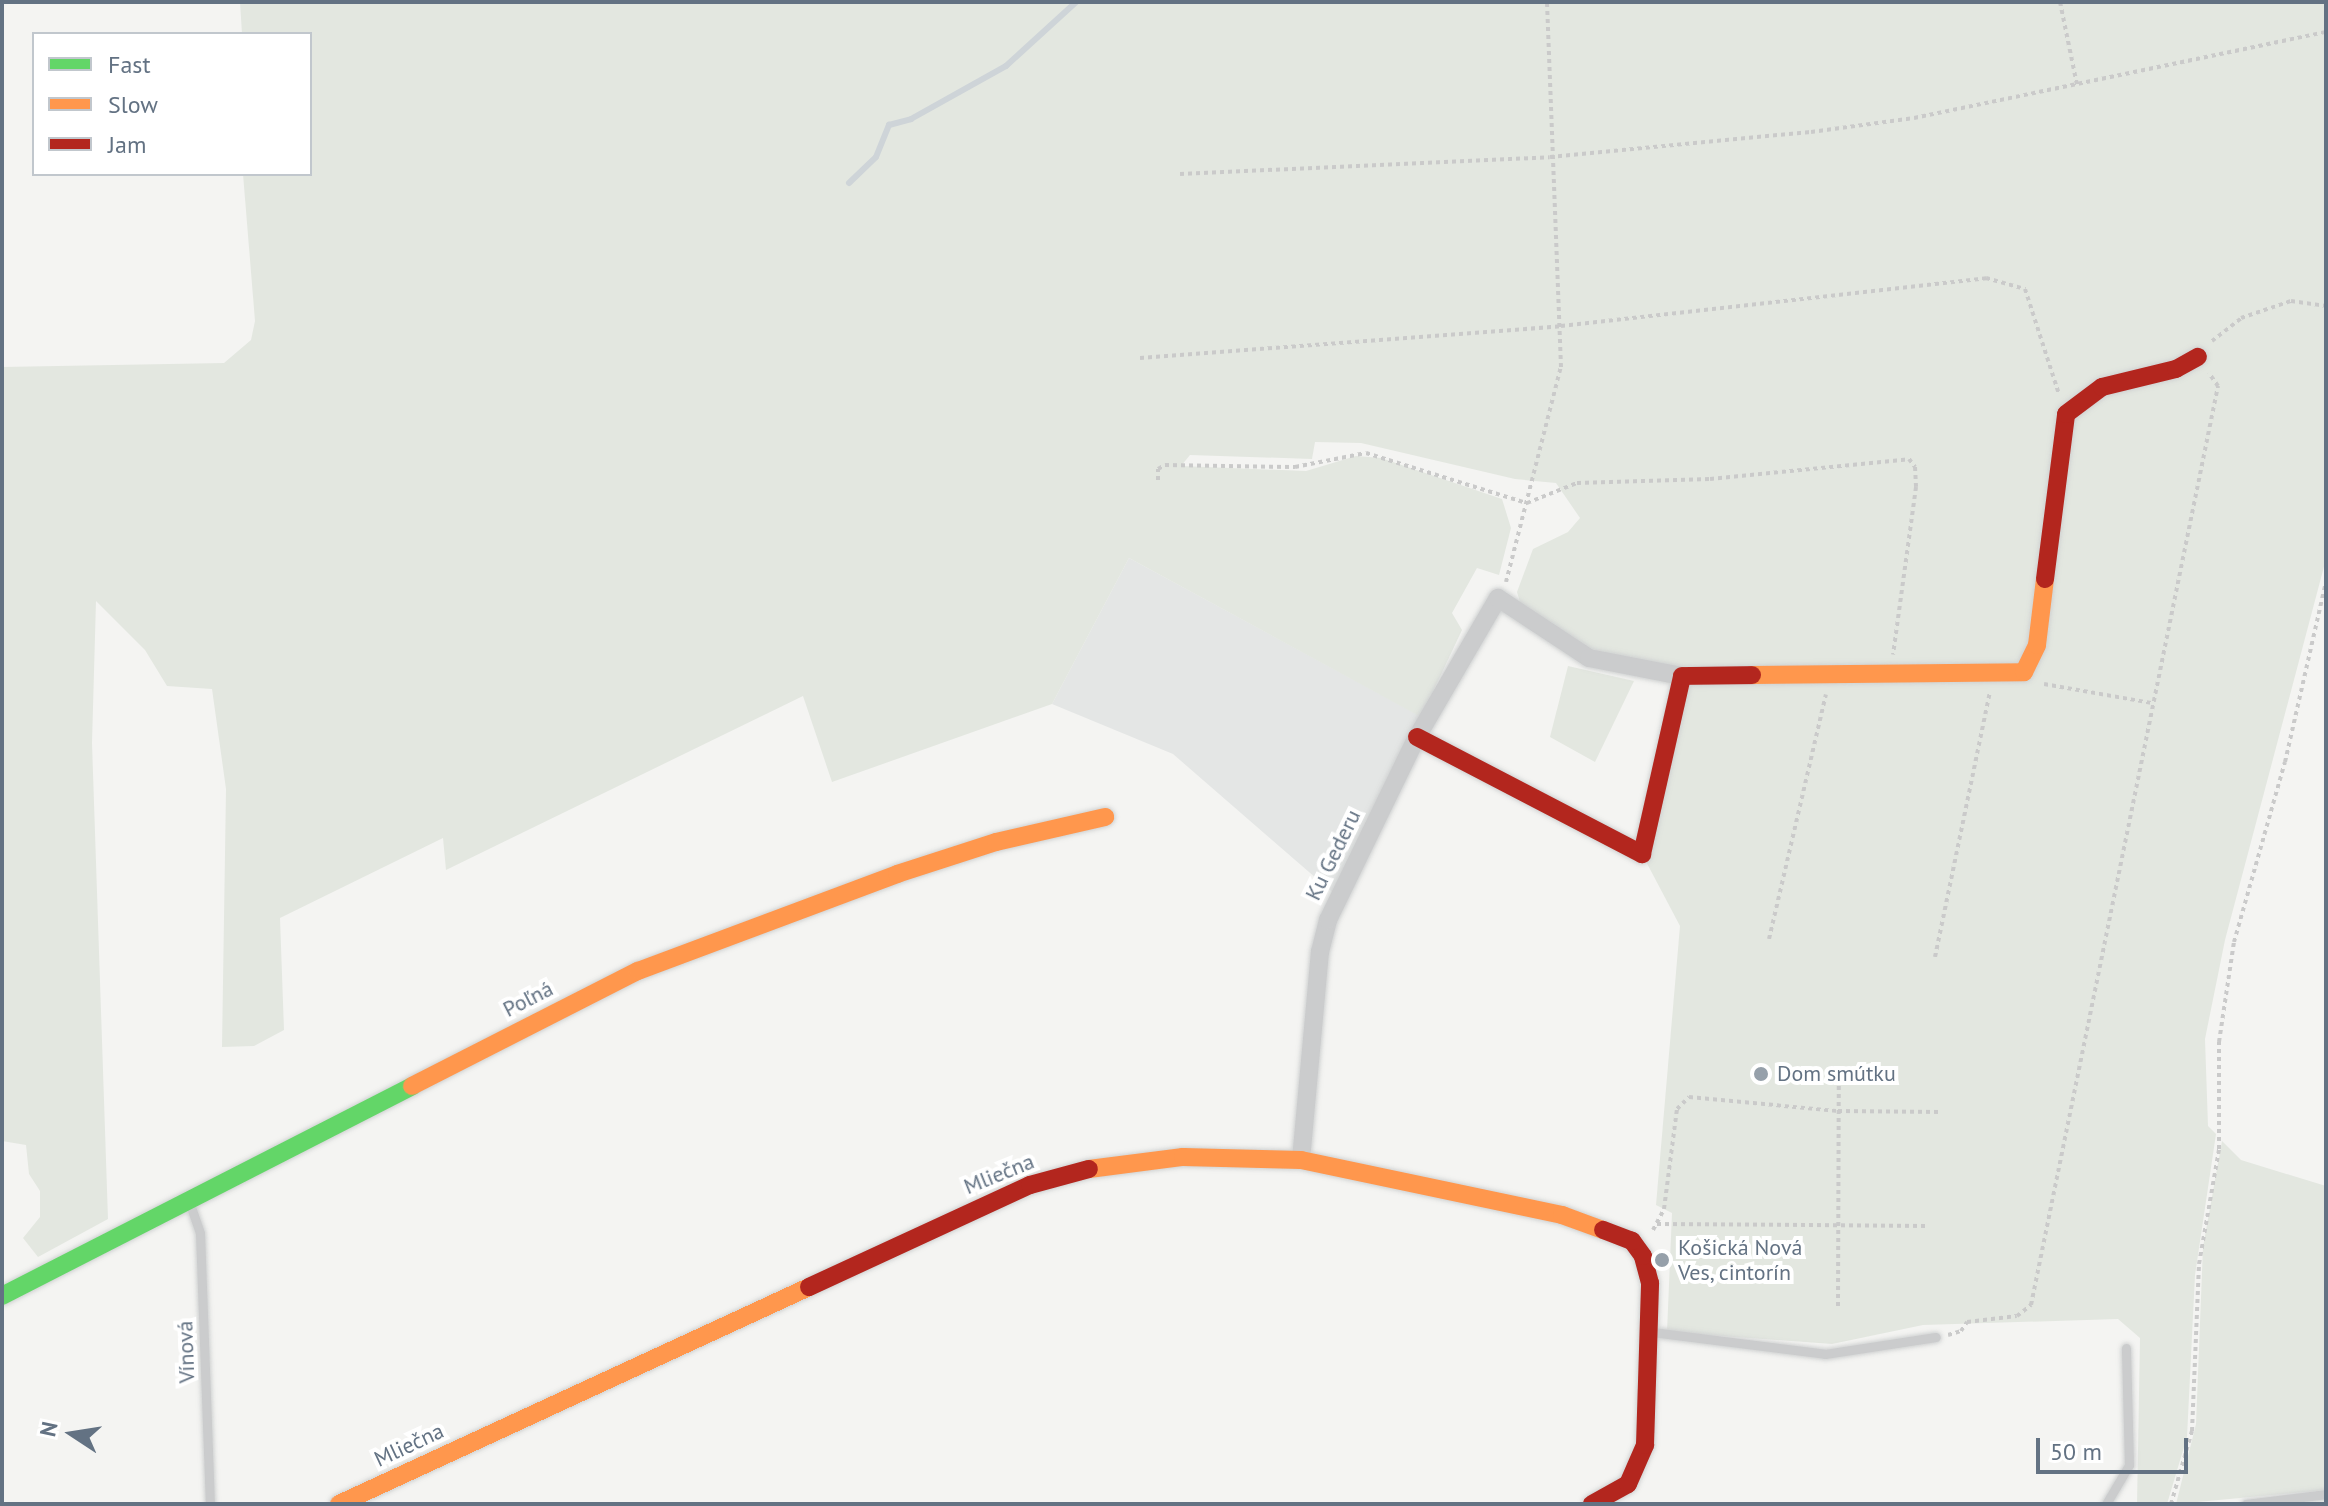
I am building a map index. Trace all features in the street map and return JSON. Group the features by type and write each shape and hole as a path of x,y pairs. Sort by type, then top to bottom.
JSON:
{"street":[{"path":"1498,598 1589,658 1682,676 2024,672 2037,645 2057,513 2061,425 2072,404 2102,387 2176,369 2198,357"},
{"name":"Ku Gederu","path":"1301,1160 1320,952 1328,920 1417,737 1498,598"},
{"path":"1417,737 1642,854 1682,676"},
{"name":"Poľná","path":"2,1296 638,971 897,874 996,842 1105,817"},
{"name":"Mliečna","path":"339,1504 1030,1185 1083,1170 1183,1157 1301,1160 1562,1215 1623,1235 1638,1247 1647,1268 1652,1332 1641,1462 1617,1493 1592,1504"}],"lane":[{"name":"Vínová","path":"189,1201 200,1233 210,1504"},
{"path":"1652,1332 1825,1354 1936,1337"},
{"path":"2106,1504 2129,1465 2126,1348"},
{"path":"2246,1504 2326,1494"}],"path":[{"path":"1498,598 1509,578 1558,386 1561,326 1550,157 1547,2"},
{"path":"2060,2 2077,85"},
{"path":"1180,174 1550,157 1914,118 2326,32"},
{"path":"1140,358 1561,326 1816,301 1920,282 1986,278 2025,289 2056,373 2061,425"},
{"path":"1936,1337 1961,1331 1967,1322 2017,1316 2031,1305 2218,386 2198,357 2241,318 2291,301 2326,306"},
{"path":"1158,480 1158,469 1165,465 1295,467 1366,453 1527,503 1577,483 1695,480 1909,459 1915,467 1916,487 1892,672"},
{"path":"2171,1504 2192,1431 2199,1264 2219,1149 2219,1042 2234,942 2285,762 2326,581"},
{"path":"2024,672 2036,682 2152,703"},
{"path":"1769,939 1831,673"},
{"path":"1935,957 1994,674"},
{"path":"1838,1306 1839,1072"},
{"path":"1653,1230 1664,1209 1677,1109 1689,1097 1838,1111 1941,1112"},
{"path":"1657,1224 1926,1226"}],"shaded area":[{"path":"240,2 2326,2 2326,559 2225,940 2205,1039 2208,1126 2216,1134 2195,1275 2187,1437 2167,1504 2137,1504 2140,1338 2118,1319 1923,1325 1832,1344 1667,1332 1672,1213 1656,1205 1680,926 1642,854 1691,669 1594,653 1521,605 1517,592 1533,549 1568,532 1580,518 1556,483 1515,479 1361,443 1315,442 1312,459 1190,455 1181,466 1306,471 1356,456 1381,458 1502,499 1511,528 1499,575 1477,568 1452,613 1462,630 1421,717 1129,558 1052,704 832,782 803,696 446,870 443,838 280,918 284,1030 254,1046 222,1047 226,789 212,689 167,686 145,650 96,601 92,743 108,1219 38,1257 23,1238 40,1217 40,1191 29,1174 26,1145 2,1141 2,367 224,363 251,340 255,321 243,176 312,176 312,32 242,32"},
{"path":"1129,558 1426,719 1339,898 1173,754 1052,704"},
{"path":"1568,666 1634,681 1595,762 1550,737"},
{"path":"2222,1141 2241,1160 2326,1186 2326,1490 2176,1504 2196,1424 2203,1247"}],"waterway":[{"path":"849,183 876,157 889,125 911,119 1006,66 1076,2"}],"traffic: fast":[{"path":"2,1296 412,1086"}],"traffic: slow":[{"path":"1752,675 2024,672 2037,645 2045,579"},
{"path":"412,1086 638,971 897,874 996,842 1105,817"},
{"path":"1089,1169 1183,1157 1301,1160 1562,1215 1603,1230"},
{"path":"339,1504 809,1287"}],"traffic: jam":[{"path":"2045,579 2066,414 2102,387 2176,369 2198,357"},
{"path":"1417,737 1642,854 1682,676 1752,675"},
{"path":"809,1287 1030,1185 1089,1169"},
{"path":"1592,1504 1628,1484 1645,1445 1650,1283 1643,1256 1632,1241 1603,1230"}],"place":[{"name":"Dom smútku","path":"1761,1074"},
{"name":"Košická Nová Ves, cintorín","path":"1662,1260"}]}
